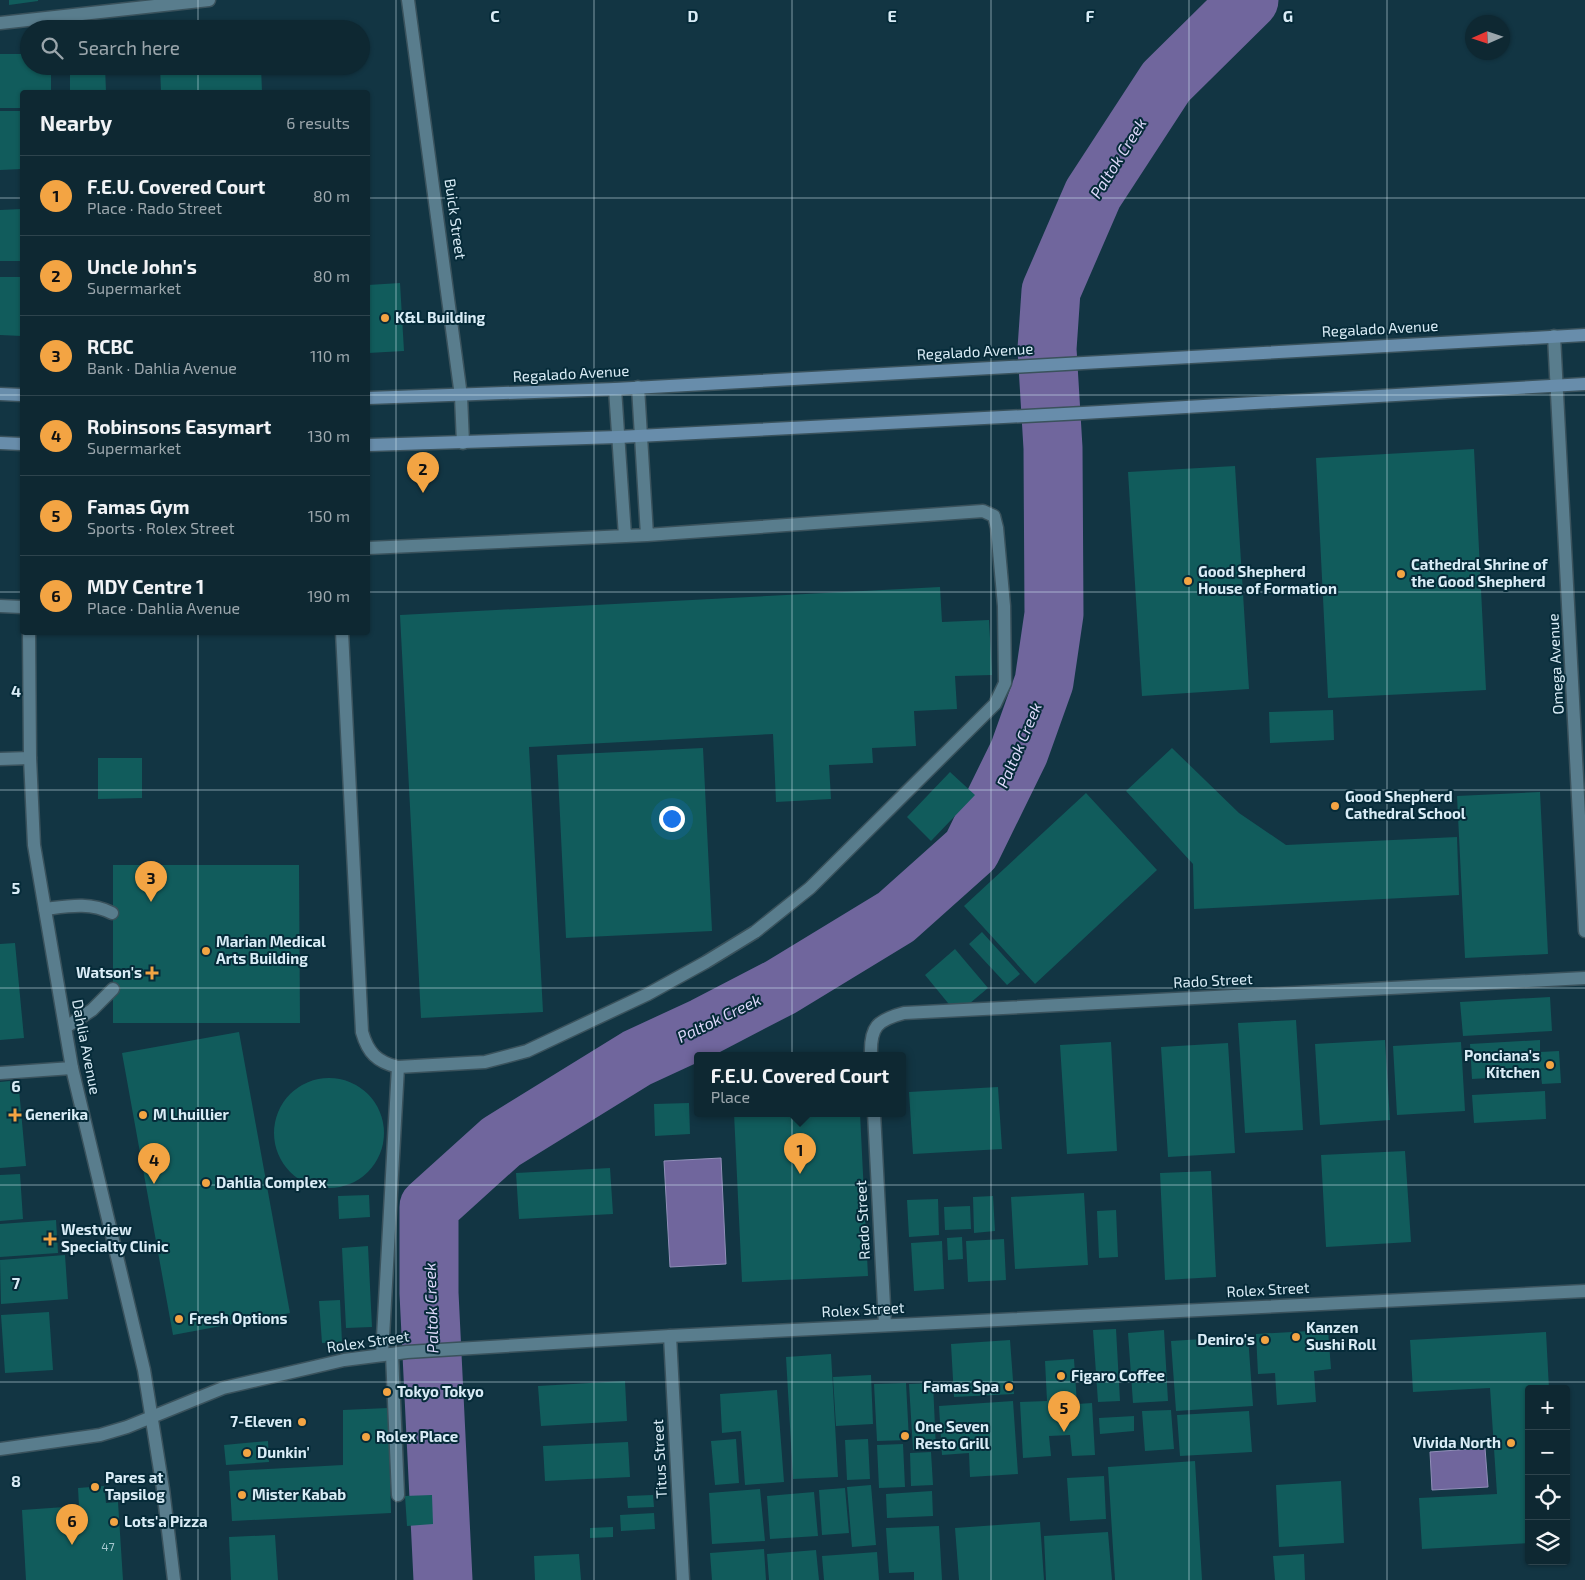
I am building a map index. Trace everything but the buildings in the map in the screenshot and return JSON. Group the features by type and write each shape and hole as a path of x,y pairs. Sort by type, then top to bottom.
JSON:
{"main road":[{"name":"Regalado Avenue","path":"370,398 615,389 1585,335"},
{"path":"370,445 618,437 1585,384"},
{"path":"0,394 20,395"},
{"path":"0,443 20,444"}],"street":[{"path":"27,20 209,0"},
{"name":"Buick Street","path":"408,0 461,396 464,443"},
{"path":"0,23 20,21"},
{"name":"Omega Avenue","path":"1554,336 1585,931"},
{"path":"638,387 647,535"},
{"path":"615,389 625,536"},
{"path":"342,635 362,1032 366,1046 373,1056 384,1064 398,1067 484,1062 527,1051 648,994 755,932 810,888 995,704 1005,683 1004,606 997,528 994,516 984,511 647,535 370,548"},
{"path":"0,606 20,607"},
{"name":"Dahlia Avenue","path":"29,635 30,758 34,845 72,1068 144,1370 174,1580"},
{"path":"0,759 30,758"},
{"path":"45,909 86,904 100,907 112,913"},
{"name":"Rado Street","path":"871,1052 871,1040 876,1025 886,1017 904,1013 1585,978"},
{"path":"66,1027 92,1010 112,989"},
{"path":"398,1067 387,1355 398,1495"},
{"path":"0,1073 72,1068"},
{"name":"Rado Street","path":"874,1117 885,1325"},
{"name":"Rolex Street","path":"0,1449 100,1435 127,1427 222,1388 344,1360 408,1352 670,1336 1585,1291"},
{"name":"Titus Street","path":"670,1336 683,1580"}],"shaded area":[{"path":"721,1158 726,1264 670,1267 664,1161"},
{"path":"1485,1448 1488,1487 1432,1490 1430,1452"}],"waterway":[{"name":"Paltok Creek","path":"443,1580 429,1293 429,1207 501,1142 637,1058 704,1027 781,987 896,917 971,850 1019,752 1044,682 1054,614 1053,448 1047,349 1051,291 1093,194 1166,82 1249,0"}],"place":[{"name":"K&L Building","path":"385,318"},
{"name":"Uncle John's","path":"423,493"},
{"name":"Cathedral Shrine of the Good Shepherd","path":"1401,574"},
{"name":"Good Shepherd House of Formation","path":"1188,581"},
{"name":"Good Shepherd Cathedral School","path":"1335,806"},
{"name":"RCBC","path":"151,902"},
{"name":"Marian Medical Arts Building","path":"206,951"},
{"name":"Watson's","path":"152,973"},
{"name":"Ponciana's Kitchen","path":"1550,1065"},
{"name":"Generika","path":"15,1115"},
{"name":"M Lhuillier","path":"143,1115"},
{"name":"F.E.U. Covered Court","path":"800,1174"},
{"name":"Dahlia Complex","path":"206,1183"},
{"name":"Robinsons Easymart","path":"154,1184"},
{"name":"Westview Specialty Clinic","path":"50,1239"},
{"name":"Fresh Options","path":"179,1319"},
{"name":"Kanzen Sushi Roll","path":"1296,1337"},
{"name":"Deniro's","path":"1265,1340"},
{"name":"Figaro Coffee","path":"1061,1376"},
{"name":"Famas Spa","path":"1009,1387"},
{"name":"Tokyo Tokyo","path":"387,1392"},
{"name":"7-Eleven","path":"302,1422"},
{"name":"Famas Gym","path":"1064,1432"},
{"name":"One Seven Resto Grill","path":"905,1436"},
{"name":"Rolex Place","path":"366,1437"},
{"name":"Vivida North","path":"1511,1443"},
{"name":"Dunkin'","path":"247,1453"},
{"name":"Pares at Tapsilog","path":"95,1487"},
{"name":"Mister Kabab","path":"242,1495"},
{"name":"Lots'a Pizza","path":"114,1522"},
{"name":"MDY Centre 1","path":"72,1545"}]}
